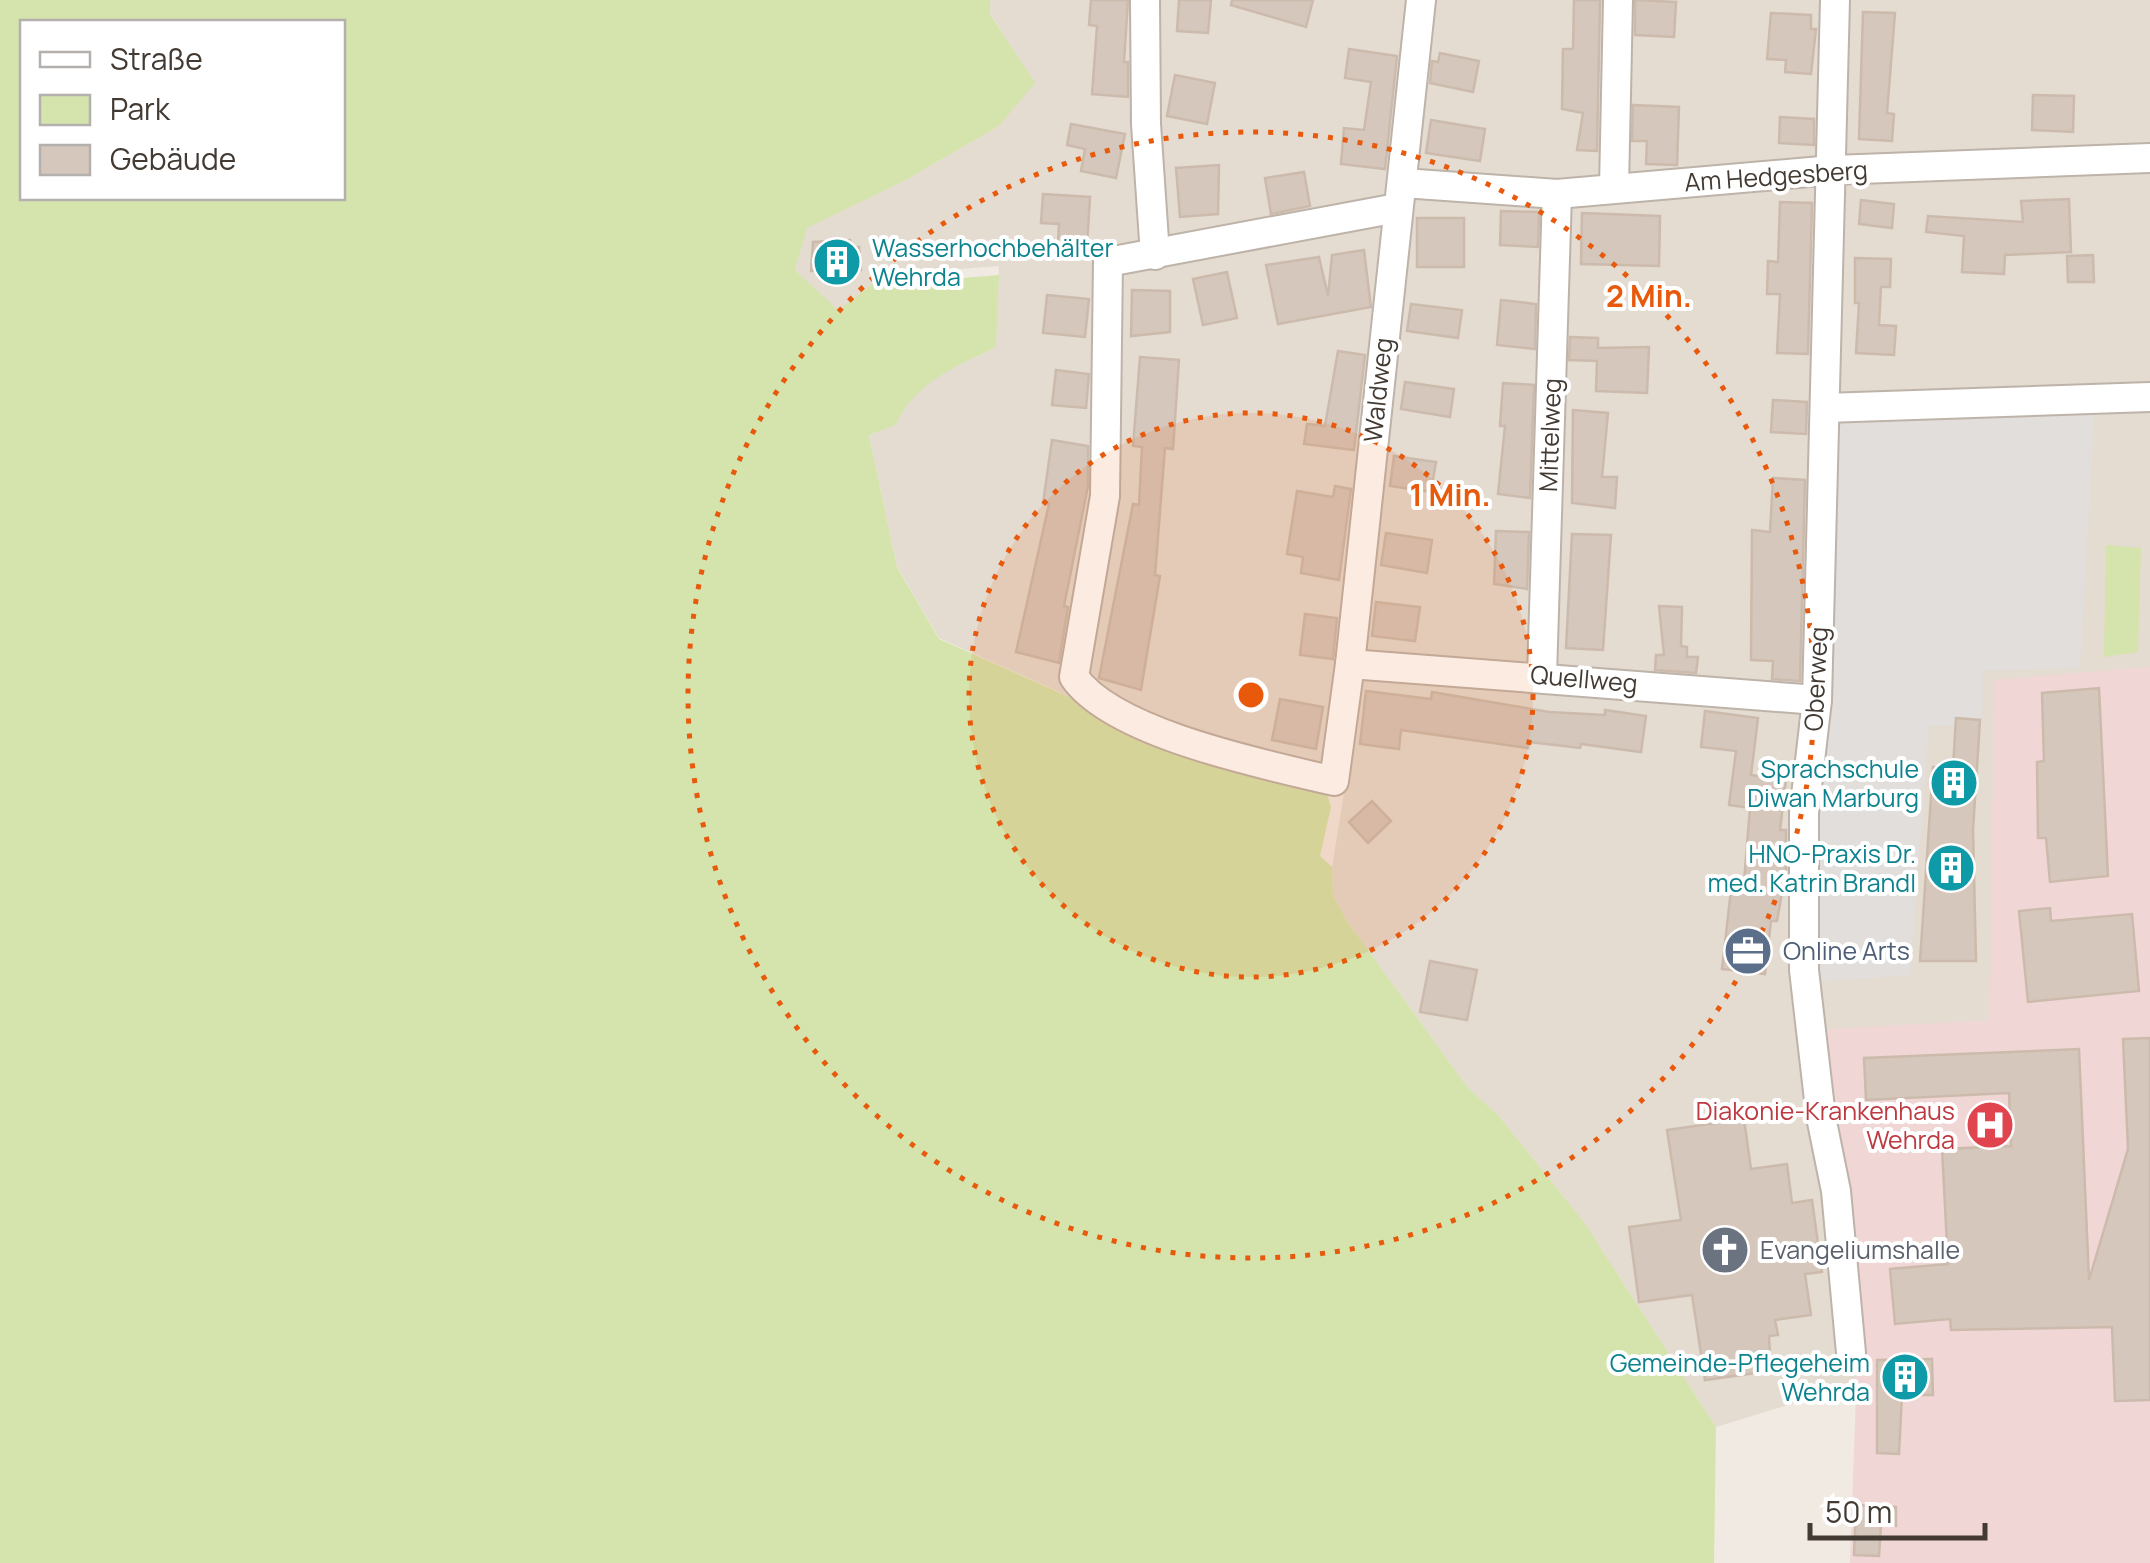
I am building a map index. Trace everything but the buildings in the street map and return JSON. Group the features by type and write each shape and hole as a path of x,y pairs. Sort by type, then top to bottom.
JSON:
{"street":[{"path":"1145,0 1146,124 1154,255"},
{"name":"Waldweg","path":"1334,781 1421,0"},
{"path":"1614,188 1618,0"},
{"name":"Oberweg","path":"1835,0 1816,700 1804,813 1804,970 1821,1117 1836,1192 1851,1354"},
{"name":"Am Hedgesberg","path":"1334,781 1236,757 1136,723 1082,688 1074,677 1104,496 1108,262 1154,255 1400,196 1557,194 1833,170 2150,158"},
{"name":"Mittelweg","path":"1542,675 1557,194"},
{"path":"1825,408 2150,397"},
{"name":"Quellweg","path":"1350,664 1542,675 1816,700"}],"shaded area":[{"path":"990,0 2150,0 2150,1563 1859,1383 1716,1427 1584,1222 1498,1115 1468,1088 1347,921 1333,895 1332,867 1347,775 1236,753 1087,686 1075,699 939,638 897,566 869,435 896,425 907,401 929,380 996,347 999,266 884,275 838,311 795,270 806,228 906,180 999,126 1034,83 990,13"},
{"path":"2095,404 2080,668 1983,671 1982,726 1929,726 1910,975 1815,982 1817,804 1832,710 1839,427 1855,410"},
{"name":"Diakonie-Krankenhaus Wehrda","path":"2150,667 2150,1563 1850,1563 1859,1308 1816,1030 1990,1020 1994,680"}],"green space":[{"path":"0,0 990,0 990,14 1035,83 999,126 906,180 807,228 795,270 838,310 884,275 890,284 999,275 996,347 938,377 914,397 896,425 869,435 897,567 939,639 1074,699 1081,693 1326,790 1331,807 1320,856 1332,867 1333,895 1347,921 1468,1088 1498,1115 1584,1222 1716,1427 1714,1563 0,1563"},
{"path":"2106,545 2141,548 2138,652 2104,657"}],"place":[{"name":"Wasserhochbehälter Wehrda","path":"837,262"},
{"name":"Sprachschule Diwan Marburg","path":"1954,783"},
{"name":"HNO-Praxis Dr. med. Katrin Brandl","path":"1951,868"},
{"name":"Online Arts","path":"1748,951"},
{"name":"Diakonie-Krankenhaus Wehrda","path":"1990,1125"},
{"name":"Evangeliumshalle","path":"1725,1250"},
{"name":"Gemeinde-Pflegeheim Wehrda","path":"1905,1377"}]}
